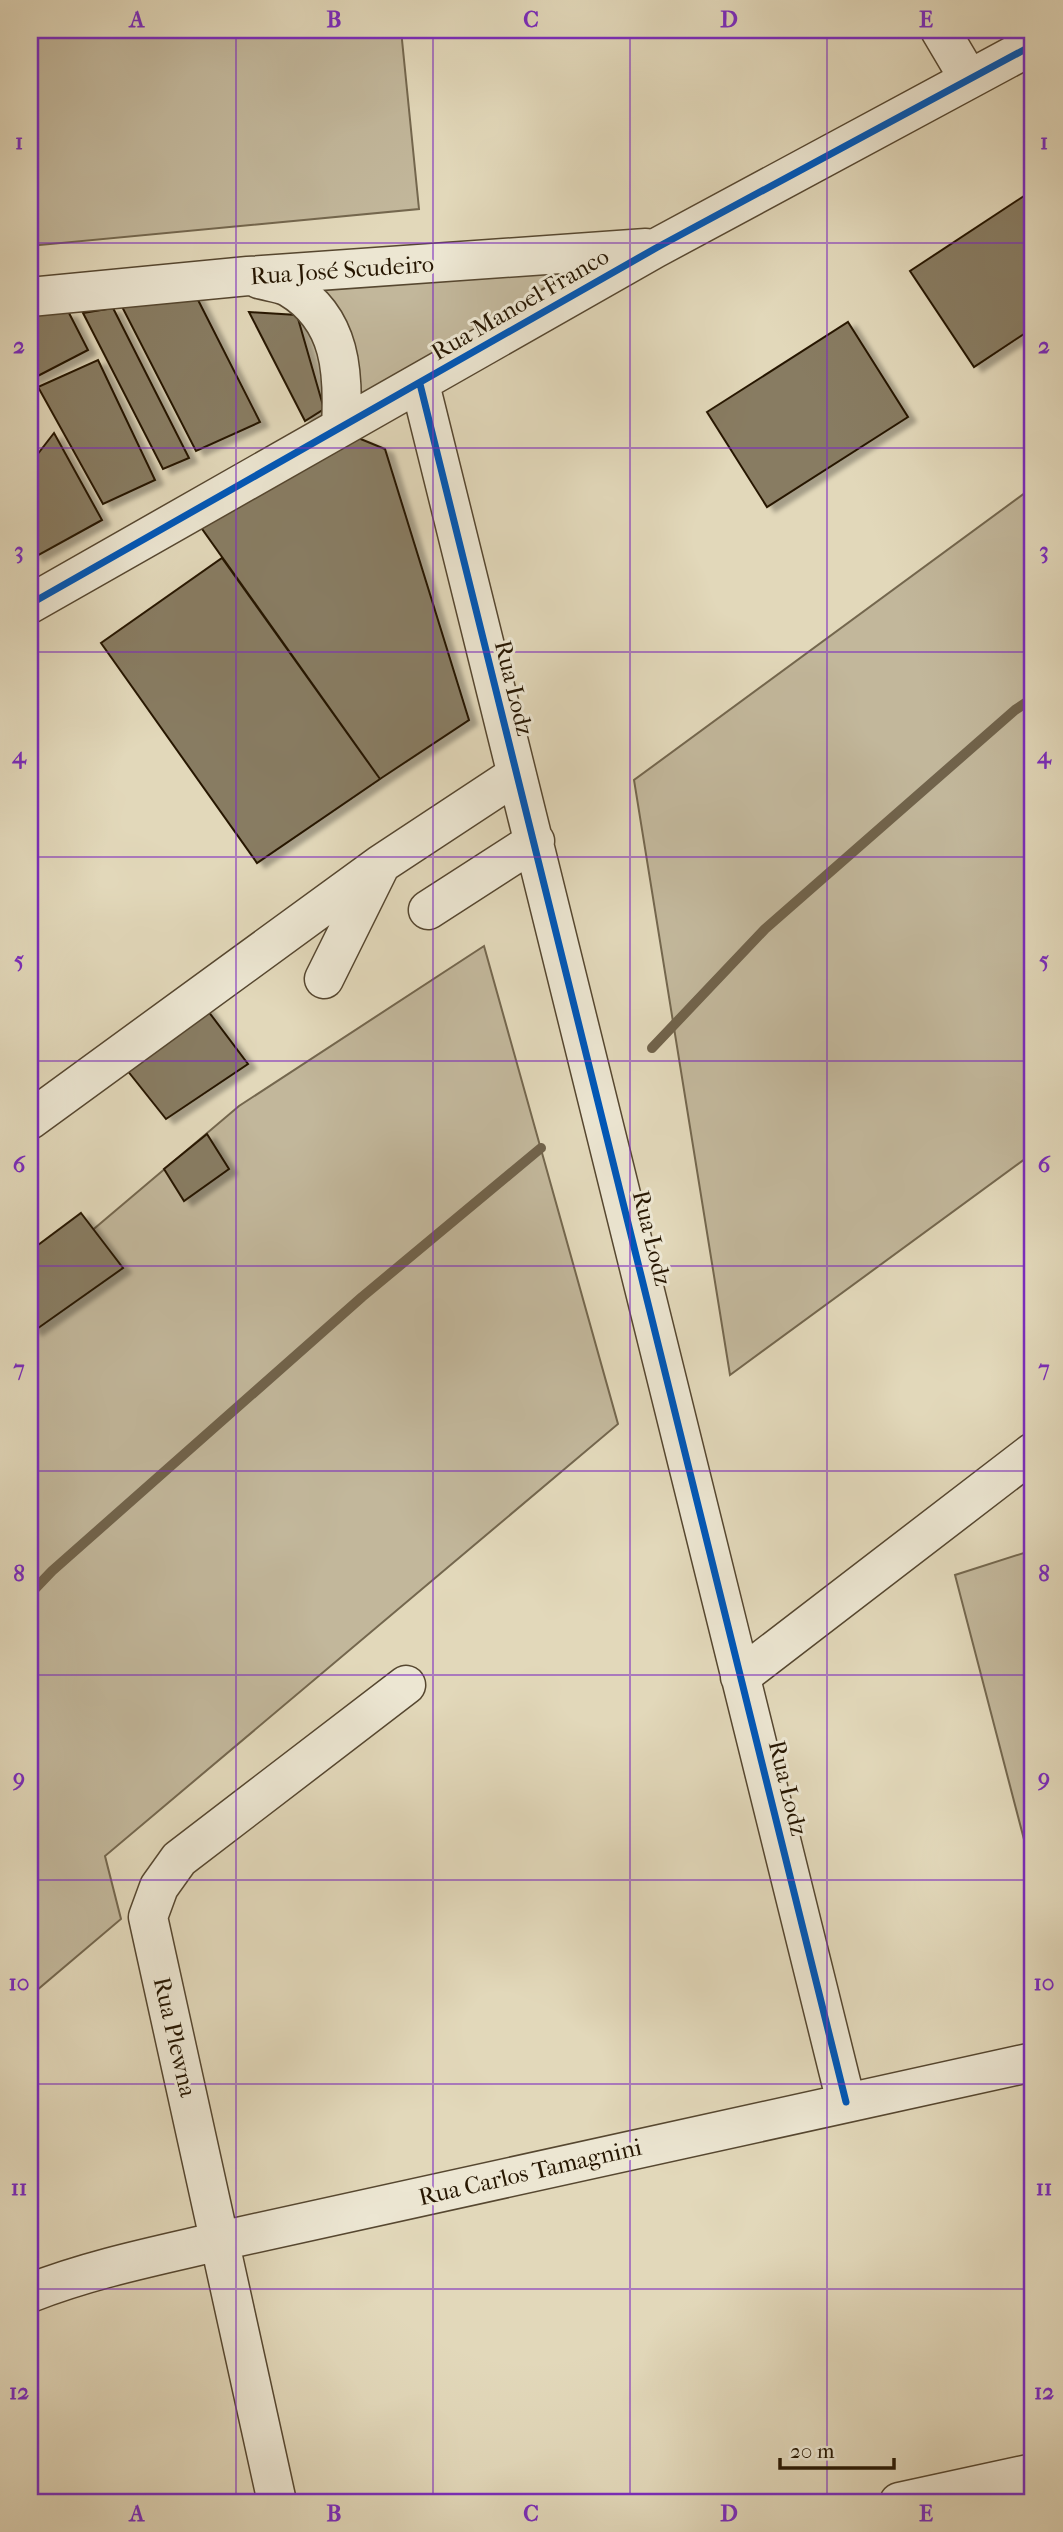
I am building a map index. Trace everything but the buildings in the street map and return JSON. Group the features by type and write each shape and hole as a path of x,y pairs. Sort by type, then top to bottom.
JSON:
{"street":[{"path":"940,30 969,79"},
{"name":"Rua Manoel Franco","path":"30,604 656,248 1033,45"},
{"name":"Rua José Scudeiro","path":"30,297 248,276 656,248"},
{"path":"248,276 289,287 314,307 331,331 339,360 343,392 341,427"},
{"name":"Rua Lodz","path":"420,384 846,2102"},
{"path":"30,1120 381,864 516,775"},
{"path":"428,910 535,841"},
{"path":"324,979 381,864"},
{"path":"740,1677 1033,1452"},
{"name":"Rua Plewna","path":"277,2502 148,1917 159,1886 179,1859 406,1685"},
{"name":"Rua Carlos Tamagnini","path":"30,2293 125,2263 220,2241 1033,2062"},
{"path":"899,2502 1033,2473"}],"shaded area":[{"path":"30,30 401,30 419,209 30,246"},
{"path":"573,270 364,400 320,287"},
{"path":"1033,487 1033,1153 730,1375 634,780"},
{"path":"484,946 618,1424 105,1856 121,1919 30,1996 30,1283 239,1106"},
{"path":"1033,1550 1033,1874 955,1575"}],"waterway":[{"path":"652,1048 765,929 1015,710 1033,698"},
{"path":"30,1594 52,1571 362,1297 541,1148"}],"cycle path":[{"path":"30,604 656,248 1033,45"},
{"path":"420,384 846,2102"}]}
